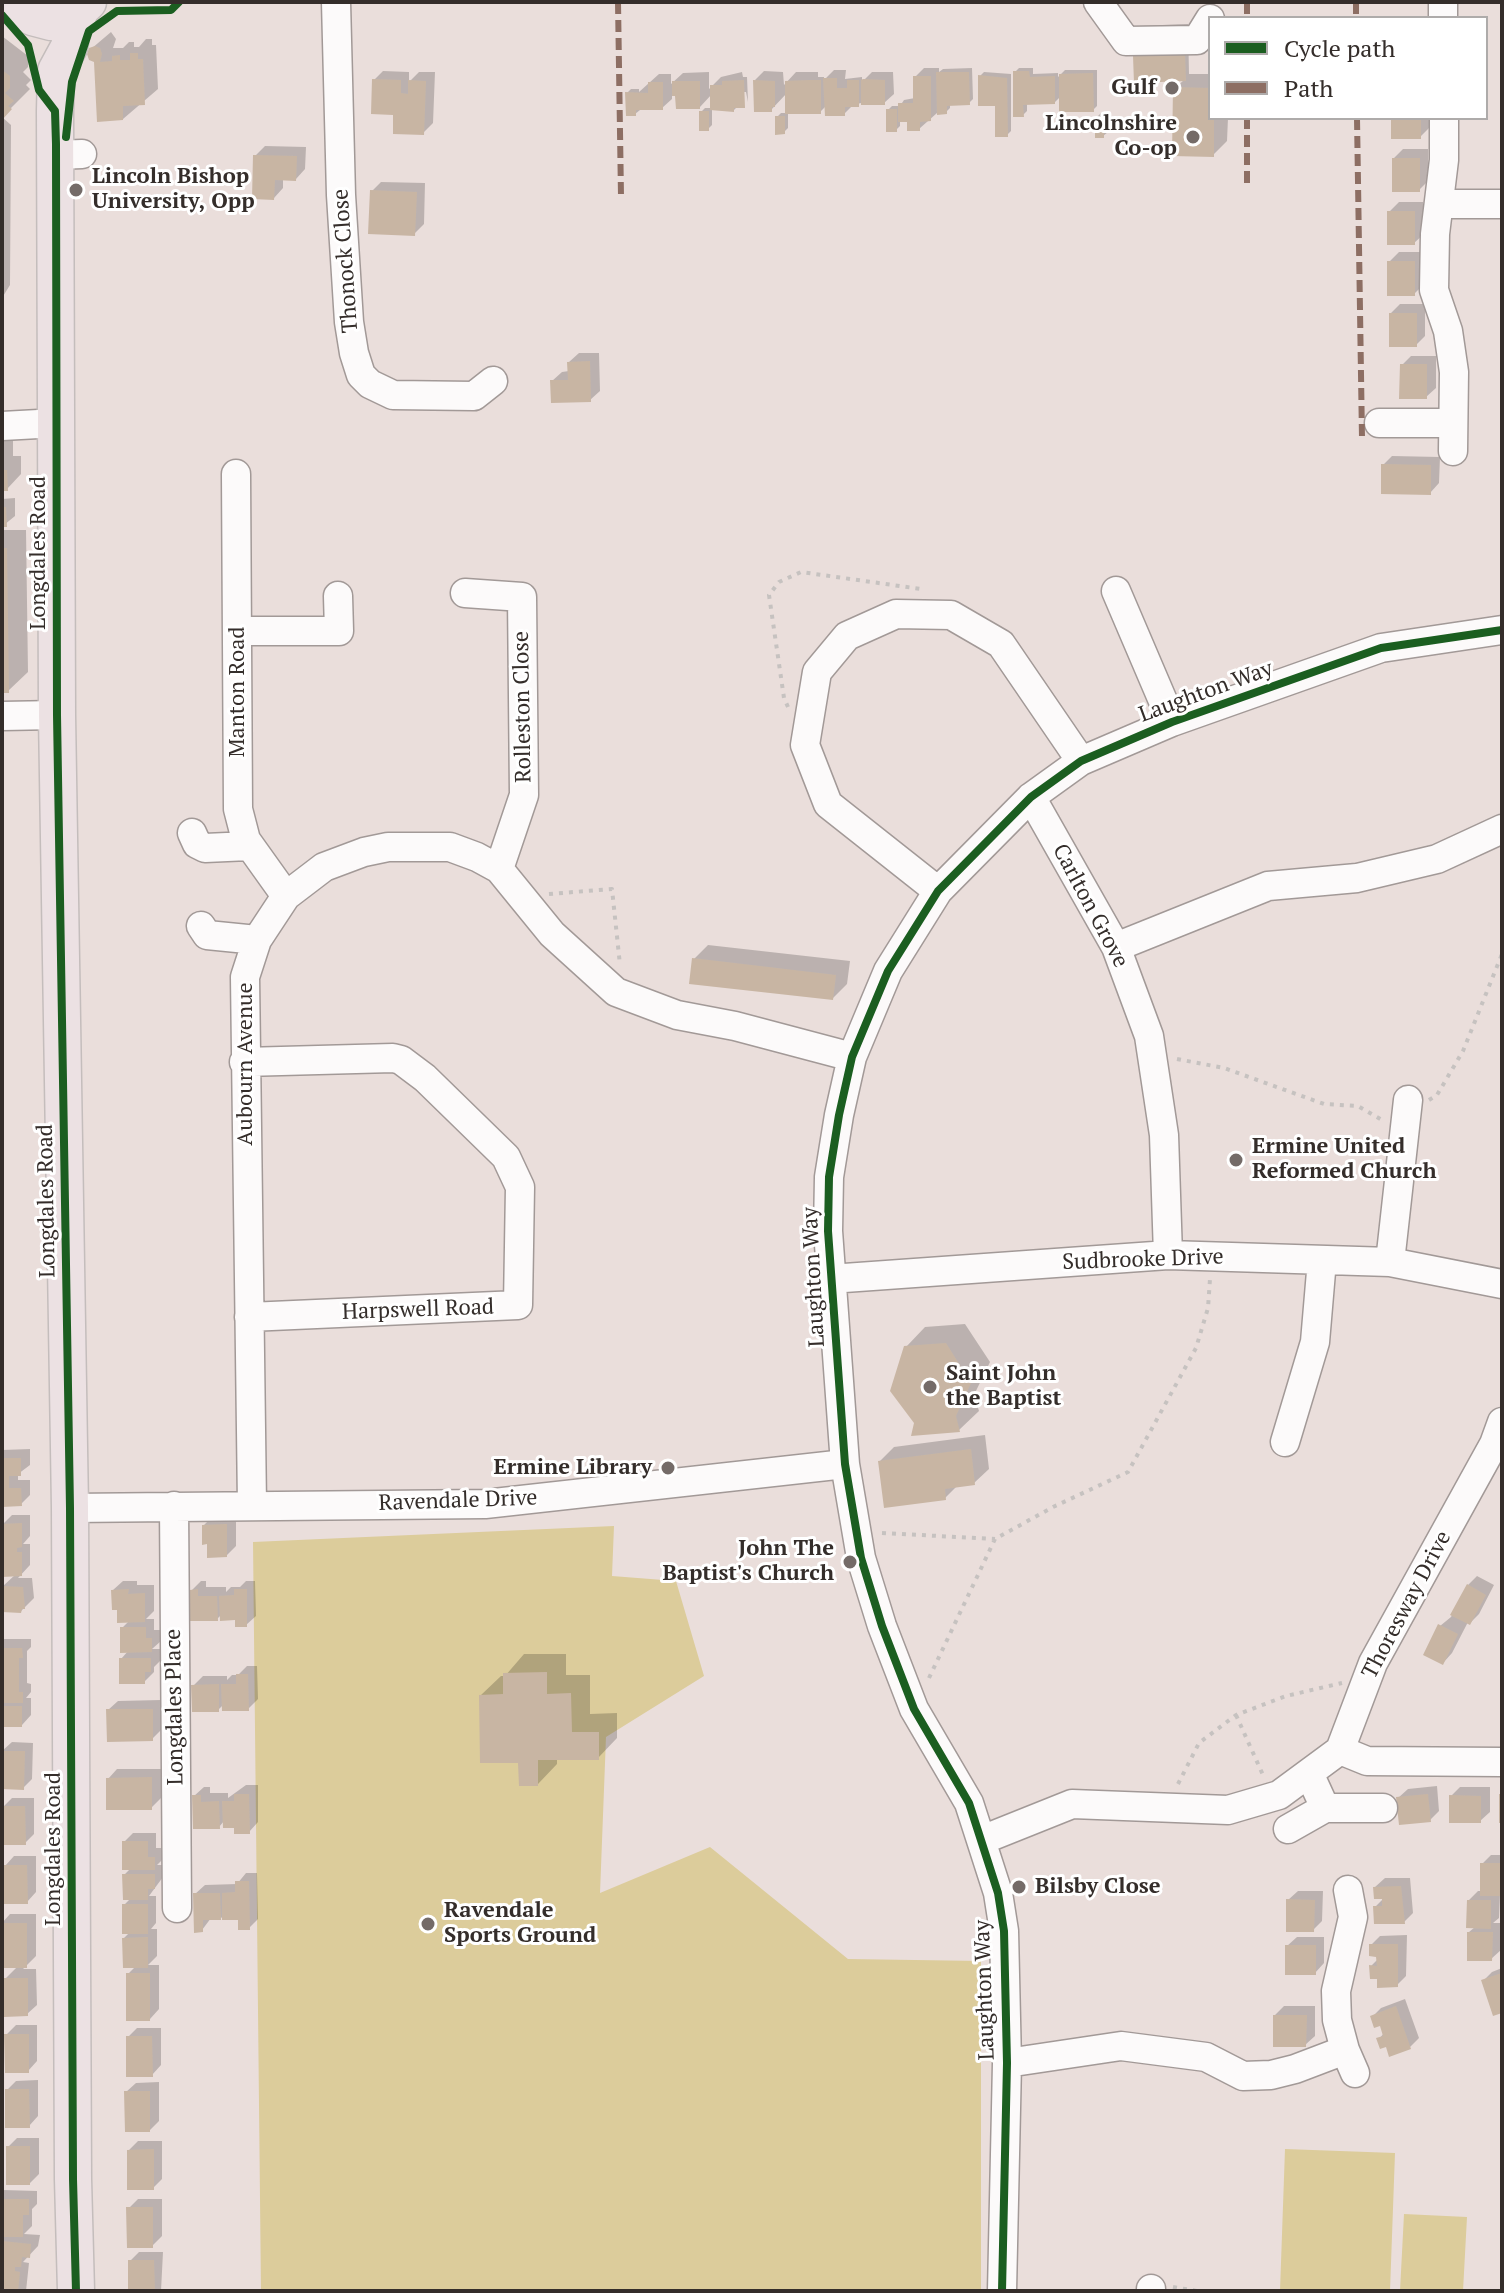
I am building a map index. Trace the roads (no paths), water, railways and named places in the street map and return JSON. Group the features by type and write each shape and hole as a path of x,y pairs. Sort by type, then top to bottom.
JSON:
{"main road":[{"path":"19,6 46,22 58,22 91,6"},
{"name":"Longdales Road","path":"19,6 43,55 56,71 69,155 57,423 57,715 70,1508 76,2291"},
{"name":"Longdales Road","path":"56,71 69,47 72,30 91,6"}],"street":[{"name":"Thonock Close","path":"336,2 341,195 348,306 354,353 361,375 370,384 393,395 474,396 493,381"},
{"path":"1098,2 1132,50 1185,49 1206,25"},
{"path":"1444,120 1434,290 1448,331 1452,359 1453,451"},
{"path":"1439,204 1502,204"},
{"path":"2,426 57,423"},
{"path":"1379,423 1453,423"},
{"name":"Manton Road","path":"236,474 238,809 249,846 286,896"},
{"path":"1116,591 1172,722"},
{"name":"Rolleston Close","path":"465,593 522,597 524,795 499,869"},
{"path":"237,631 339,631 338,596"},
{"path":"938,891 828,804 805,745 817,672 847,636 896,614 951,615 1001,644 1081,761"},
{"name":"Laughton Way","path":"1002,2291 1007,2063 1004,1931 998,1893 969,1803 914,1709 882,1626 861,1558 845,1464 830,1279 829,1177 852,1057 888,971 938,891 1031,797 1081,761 1172,722 1381,648 1502,630"},
{"path":"2,716 57,715"},
{"name":"Carlton Grove","path":"1031,797 1116,947 1149,1036 1164,1135 1168,1255"},
{"path":"1116,947 1268,886 1357,878 1397,869 1437,859 1502,829"},
{"path":"192,833 197,844 205,848 249,846"},
{"name":"Aubourn Avenue","path":"252,1505 245,977 257,940 286,896 324,867 388,847 450,847 499,869 552,934 616,992 677,1015 735,1026 852,1057"},
{"path":"201,926 207,935 257,940"},
{"name":"Harpswell Road","path":"244,1062 401,1060 425,1078 506,1157 520,1187 518,1305 249,1317"},
{"path":"1390,1262 1407,1115"},
{"name":"Sudbrooke Drive","path":"830,1279 1168,1255 1390,1262 1502,1284"},
{"path":"1285,1442 1315,1342 1322,1260"},
{"name":"Thoresway Drive","path":"1340,1750 1373,1663 1494,1444 1502,1422"},
{"name":"Ravendale Drive","path":"70,1508 485,1504 845,1464"},
{"name":"Longdales Place","path":"174,1506 177,1908"},
{"path":"982,1840 1072,1804 1228,1810 1279,1795 1340,1750 1367,1761 1502,1762"},
{"path":"1309,1773 1325,1808"},
{"path":"1288,1829 1325,1808 1383,1808"},
{"path":"1007,2063 1121,2046 1206,2057 1243,2076 1271,2075 1350,2061 1337,2020 1336,1991 1353,1917 1348,1890"}],"place":[{"name":"Gulf","path":"1172,88"},
{"name":"Lincolnshire Co-op","path":"1193,137"},
{"name":"Lincoln Bishop University, Opp","path":"76,190"},
{"name":"Ermine United Reformed Church","path":"1236,1160"},
{"name":"Saint John the Baptist","path":"930,1387"},
{"name":"Ermine Library","path":"668,1468"},
{"name":"John The Baptist's Church","path":"850,1562"},
{"name":"Bilsby Close","path":"1019,1887"},
{"name":"Ravendale Sports Ground","path":"428,1924"}]}
